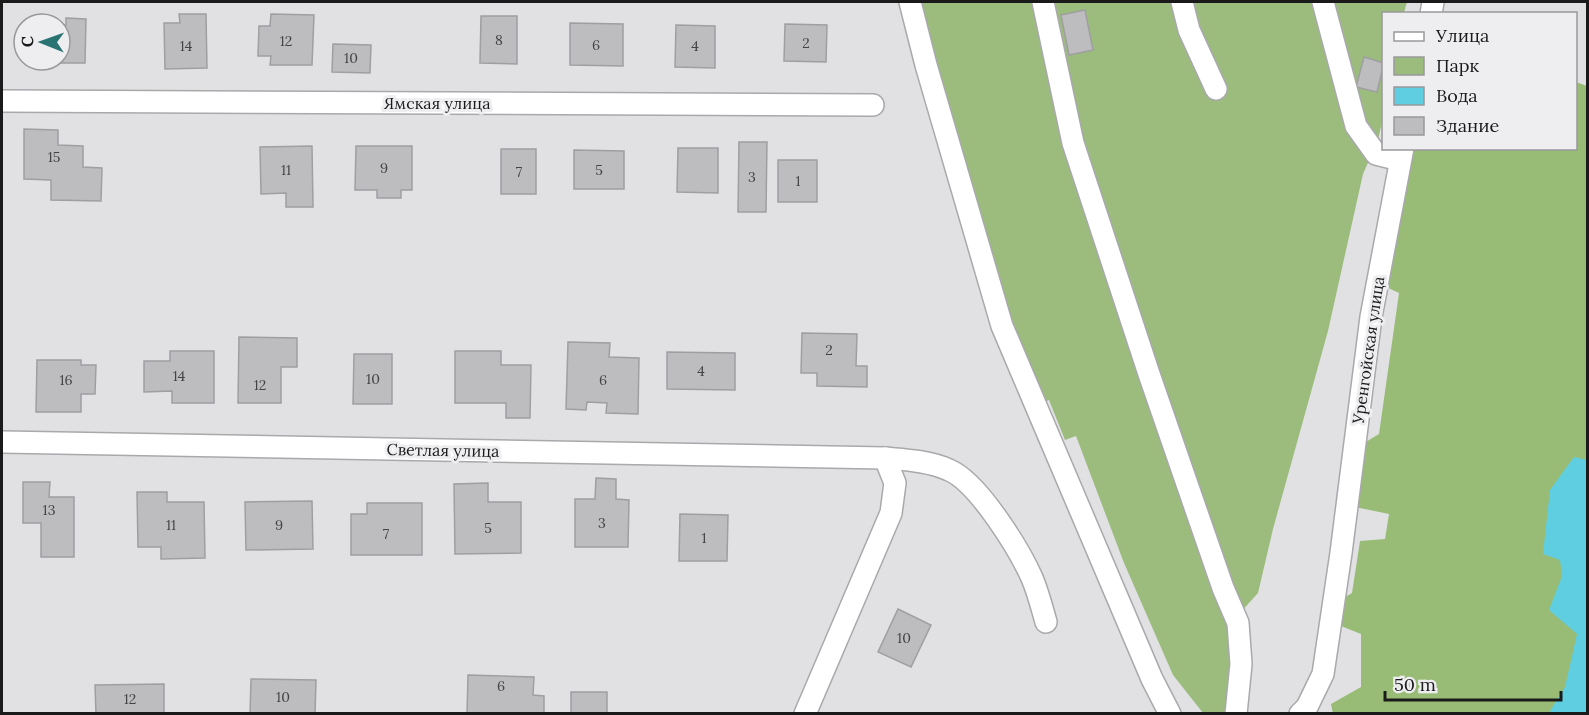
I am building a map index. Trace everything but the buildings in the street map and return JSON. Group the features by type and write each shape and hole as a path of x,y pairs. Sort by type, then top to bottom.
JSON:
{"street":[{"path":"910,2 926,65 1002,326 1152,679 1170,714"},
{"path":"1043,2 1073,143 1149,374 1223,588 1238,623 1241,664 1236,714"},
{"path":"1182,2 1189,30 1216,89"},
{"path":"1323,2 1356,126 1376,154 1402,154"},
{"name":"Ямская улица","path":"2,101 873,105"},
{"name":"Уренгойская улица","path":"1300,714 1307,707 1323,674 1371,317 1402,154"},
{"name":"Светлая улица","path":"2,442 915,460 950,470 975,489 1009,538 1032,579 1046,622"},
{"path":"805,714 891,513 895,483 885,458"}],"green space":[{"path":"920,2 1407,2 1404,12 1382,12 1382,122 1378,140 1363,174 1328,331 1273,529 1258,593 1230,624 1234,664 1228,713 1203,713 1173,675 1124,563 1076,436 1065,440 1049,400 1042,403 1014,331 933,59"},
{"path":"1577,82 1587,86 1587,713 1333,714 1331,704 1361,687 1361,634 1336,624 1340,600 1352,593 1360,541 1385,539 1389,514 1355,507 1364,443 1379,434 1399,293 1382,285 1404,150 1577,150"}],"water":[{"path":"1574,457 1587,460 1587,713 1552,713 1550,711 1565,687 1577,634 1549,610 1562,576 1560,560 1543,554 1550,490"}]}
